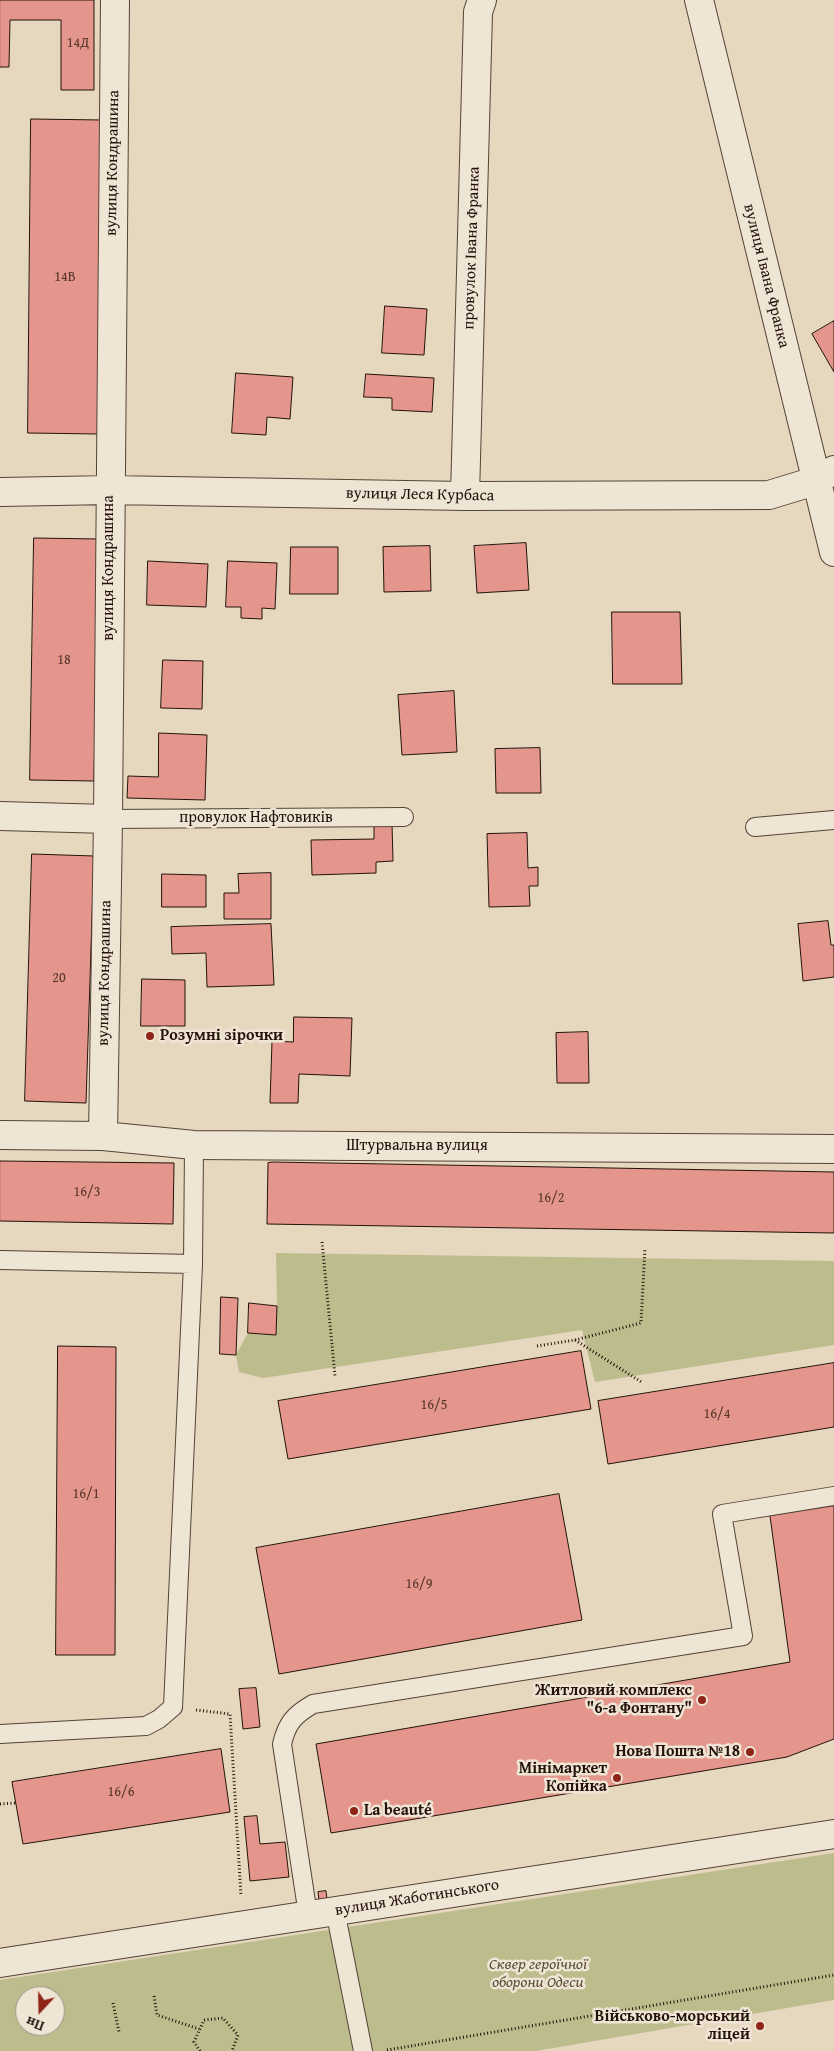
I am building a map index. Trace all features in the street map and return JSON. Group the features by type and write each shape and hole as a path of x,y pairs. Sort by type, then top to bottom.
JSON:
{"street":[{"name":"вулиця Кондрашина","path":"103,1136 108,819 115,0"},
{"name":"провулок Івана Франка","path":"465,496 478,12 482,0"},
{"name":"вулиця Івана Франка","path":"699,0 825,475 834,552"},
{"name":"вулиця Леся Курбаса","path":"0,492 110,490 465,496 768,495 825,475"},
{"path":"0,816 108,819"},
{"name":"Штурвальна вулиця","path":"0,1135 103,1136 194,1145 834,1149"},
{"name":"вулиця Жаботинського","path":"0,1963 834,1834"}],"lane":[{"name":"провулок Нафтовиків","path":"108,819 404,816"},
{"path":"754,827 834,820"},
{"path":"0,1734 146,1726 159,1719 173,1707 192,1264 194,1145"},
{"path":"0,1260 192,1264"},
{"path":"308,1914 282,1744 286,1728 299,1712 313,1704 743,1636 722,1514 834,1496"},
{"path":"336,1910 363,2051"}],"path":[{"path":"322,1242 335,1376"},
{"path":"537,1346 575,1340 641,1323 645,1248"},
{"path":"575,1340 642,1383"},
{"path":"173,1707 230,1714 243,1925"},
{"path":"0,1804 16,1803"},
{"path":"384,2051 834,1975"},
{"path":"154,1996 157,2015 199,2029"},
{"path":"113,2003 119,2032"},
{"path":"200,2051 194,2042 204,2020 223,2018 238,2035 232,2051"}],"green space":[{"path":"276,1253 834,1261 834,1345 595,1382 582,1330 263,1378 239,1372 236,1355 248,1333 276,1335"},
{"name":"Сквер героїчної оборони Одеси","path":"834,1853 834,2000 536,2051 0,2051 0,1980"}],"building":[{"path":"0,0 94,0 94,90 61,90 61,20 10,20 9,67 0,67"},
{"path":"31,119 102,120 98,434 28,433"},
{"path":"385,306 427,309 424,355 382,353"},
{"path":"834,321 834,372 812,334"},
{"path":"236,373 293,377 290,419 267,417 266,435 232,433"},
{"path":"366,374 434,378 432,412 392,410 392,398 364,397"},
{"path":"34,538 98,539 94,781 30,780"},
{"path":"526,543 529,590 477,593 474,546"},
{"path":"430,546 431,591 384,592 383,547"},
{"path":"291,547 338,547 338,594 290,594"},
{"path":"148,561 208,564 206,607 147,605"},
{"path":"228,561 277,563 275,609 262,608 262,619 241,618 241,607 226,607"},
{"path":"612,612 680,612 682,684 613,684"},
{"path":"163,660 203,661 202,709 161,708"},
{"path":"454,691 457,752 402,755 398,695"},
{"path":"159,733 207,735 205,800 127,798 128,776 158,777"},
{"path":"540,748 541,793 496,793 495,749"},
{"path":"392,824 393,861 376,862 376,873 312,875 311,840 374,839 374,825"},
{"path":"527,833 528,868 538,867 538,886 529,886 530,906 489,907 487,834"},
{"path":"32,854 94,856 86,1103 25,1101"},
{"path":"271,873 271,919 224,919 224,893 239,893 238,874"},
{"path":"162,874 206,875 206,907 162,907"},
{"path":"828,921 831,945 834,945 834,977 803,981 798,924"},
{"path":"271,924 274,985 207,987 206,953 172,954 171,927"},
{"path":"142,979 185,980 185,1026 141,1026"},
{"path":"294,1017 352,1018 350,1076 299,1074 298,1103 270,1103 272,1041 293,1042"},
{"path":"588,1032 589,1083 557,1083 556,1033"},
{"path":"0,1161 174,1163 173,1224 0,1221"},
{"path":"268,1163 834,1172 834,1233 267,1224"},
{"path":"221,1297 238,1298 236,1355 220,1354"},
{"path":"249,1303 277,1306 276,1335 248,1333"},
{"path":"58,1346 116,1347 115,1655 56,1655"},
{"path":"581,1351 591,1409 288,1459 278,1401"},
{"path":"834,1363 834,1427 608,1464 598,1401"},
{"path":"559,1494 582,1620 279,1674 256,1548"},
{"name":"Житловий комплекс \"6-а Фонтану\"","path":"834,1505 834,1739 787,1757 331,1833 316,1744 790,1662 770,1516"},
{"path":"256,1688 260,1727 243,1729 239,1689"},
{"path":"221,1749 230,1812 23,1844 12,1782"},
{"path":"257,1816 260,1844 285,1842 289,1877 250,1881 244,1817"},
{"path":"326,1891 327,1899 319,1900 318,1892"}],"place":[{"name":"Розумні зірочки","path":"150,1036"},
{"name":"Житловий комплекс \"6-а Фонтану\"","path":"702,1700"},
{"name":"Нова Пошта №18","path":"750,1752"},
{"name":"Мінімаркет Копійка","path":"617,1778"},
{"name":"La beauté","path":"354,1811"},
{"name":"Військово-морський ліцей","path":"760,2026"}]}
